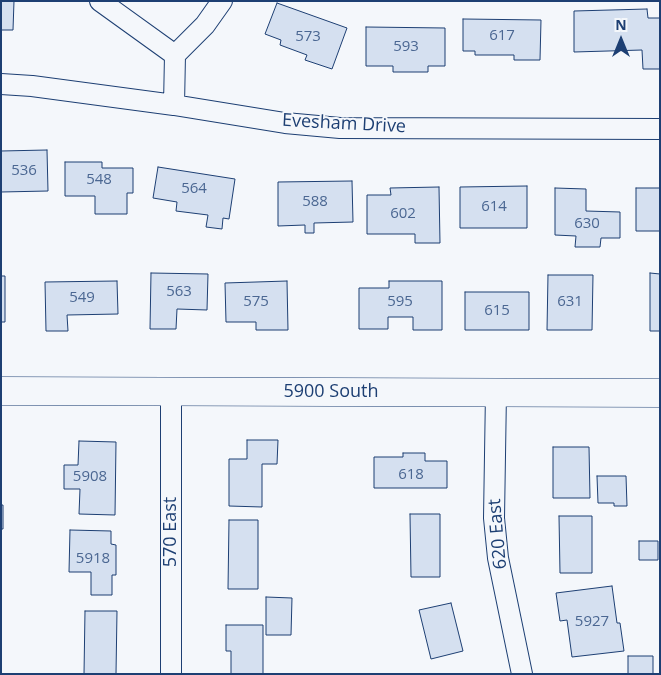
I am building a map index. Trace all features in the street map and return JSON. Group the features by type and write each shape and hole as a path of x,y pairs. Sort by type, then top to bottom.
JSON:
{"main road":[{"name":"5900 South","path":"1,391 660,393"}],"street":[{"path":"100,1 175,56"},
{"path":"174,105 175,56 204,25 222,1"},
{"name":"Evesham Drive","path":"1,84 32,86 174,105 285,123 340,128 660,129"},
{"name":"570 East","path":"171,391 171,674"},
{"name":"620 East","path":"496,392 494,518 507,605 522,674"}],"building":[{"path":"1,1 14,1 13,30 1,30"},
{"path":"277,3 347,28 332,69 305,60 307,55 280,45 281,40 265,34"},
{"path":"647,9 648,18 660,18 660,69 643,69 642,50 574,52 574,11"},
{"path":"463,19 541,20 540,60 514,60 514,55 475,55 475,51 463,51"},
{"path":"366,27 445,28 445,66 428,66 428,72 393,72 393,66 366,66"},
{"path":"47,150 48,191 1,192 1,151"},
{"path":"65,162 102,162 102,168 133,168 133,193 127,193 127,214 95,214 95,196 65,196"},
{"path":"158,167 235,179 229,219 223,218 222,229 206,227 208,215 176,211 177,202 153,198"},
{"path":"352,181 353,222 314,223 314,233 305,233 305,225 278,226 278,182"},
{"path":"527,186 527,228 460,228 460,187"},
{"path":"439,187 440,243 415,243 415,234 367,234 367,195 391,195 390,188"},
{"path":"555,188 586,189 586,211 620,212 620,238 601,238 600,247 575,247 576,236 555,235"},
{"path":"636,188 660,188 660,231 636,231"},
{"path":"151,273 208,274 207,310 177,309 176,329 150,329"},
{"path":"650,273 660,274 660,331 650,331"},
{"path":"548,275 593,275 592,330 547,330"},
{"path":"1,276 5,276 5,322 1,322"},
{"path":"117,281 118,314 67,315 68,331 46,331 45,282"},
{"path":"287,281 288,330 256,330 256,322 226,322 225,283"},
{"path":"389,281 442,281 442,330 413,330 413,317 388,317 388,329 359,329 359,288 389,288"},
{"path":"465,292 529,292 529,330 465,330"},
{"path":"247,440 278,440 277,464 262,464 262,507 229,506 229,459 247,459"},
{"path":"79,441 116,442 115,515 79,514 80,489 64,489 64,465 78,465"},
{"path":"553,447 589,447 590,498 553,498"},
{"path":"403,453 425,453 425,461 447,461 447,488 374,488 374,457 403,457"},
{"path":"597,476 626,476 627,506 614,506 614,503 598,503"},
{"path":"1,505 3,505 3,529 1,529"},
{"path":"410,514 440,514 440,577 411,577"},
{"path":"559,516 592,516 592,573 560,573"},
{"path":"229,520 258,520 258,589 228,589"},
{"path":"70,530 111,531 111,544 116,545 116,575 112,575 112,595 91,595 91,572 69,572"},
{"path":"639,541 658,541 658,560 639,560"},
{"path":"612,586 617,623 620,623 624,651 572,657 567,620 560,621 556,593"},
{"path":"266,597 292,598 291,635 266,635"},
{"path":"451,603 463,651 431,659 419,610"},
{"path":"85,611 117,611 116,674 84,674"},
{"path":"226,625 263,625 263,674 231,674 231,651 226,651"},
{"path":"628,656 653,656 653,674 628,674"}]}
